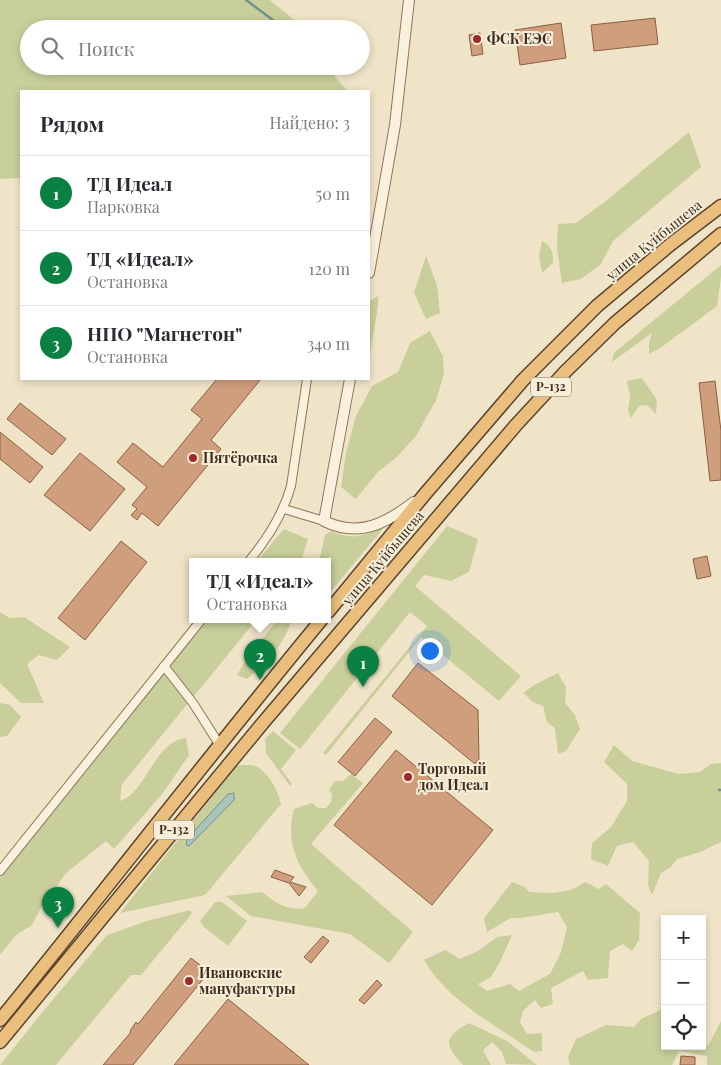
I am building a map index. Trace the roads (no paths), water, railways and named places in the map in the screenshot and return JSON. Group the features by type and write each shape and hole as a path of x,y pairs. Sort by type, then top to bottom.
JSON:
{"highway":[{"name":"улица Куйбышева","path":"331,608 425,494 523,380 597,306 671,244 721,206"},
{"name":"улица Куйбышева","path":"0,1042 262,724 516,426 565,372 616,323 721,234"},
{"name":"Р-132","path":"0,1020 96,902 219,744 319,623"}],"street":[{"path":"370,262 396,125 409,0"},
{"path":"251,558 272,531 284,509 291,486 306,380"},
{"path":"324,521 350,380"},
{"path":"284,509 324,521 336,527 353,530 368,528 404,509 425,494"},
{"path":"0,870 199,623"},
{"path":"164,666 193,703 219,744"}],"water":[{"path":"234,793 234,800 189,846 186,845 187,839 228,794"}],"waterway":[{"path":"246,0 273,20"}],"place":[{"name":"ФСК ЕЭС","path":"477,39"},
{"name":"Пятёрочка","path":"193,458"},
{"name":"ТД «Идеал»","path":"260,680"},
{"name":"ТД Идеал","path":"363,687"},
{"name":"Торговый дом Идеал","path":"408,777"},
{"name":"НПО \"Магнетон\"","path":"58,928"},
{"name":"Ивановские мануфактуры","path":"189,981"}]}
